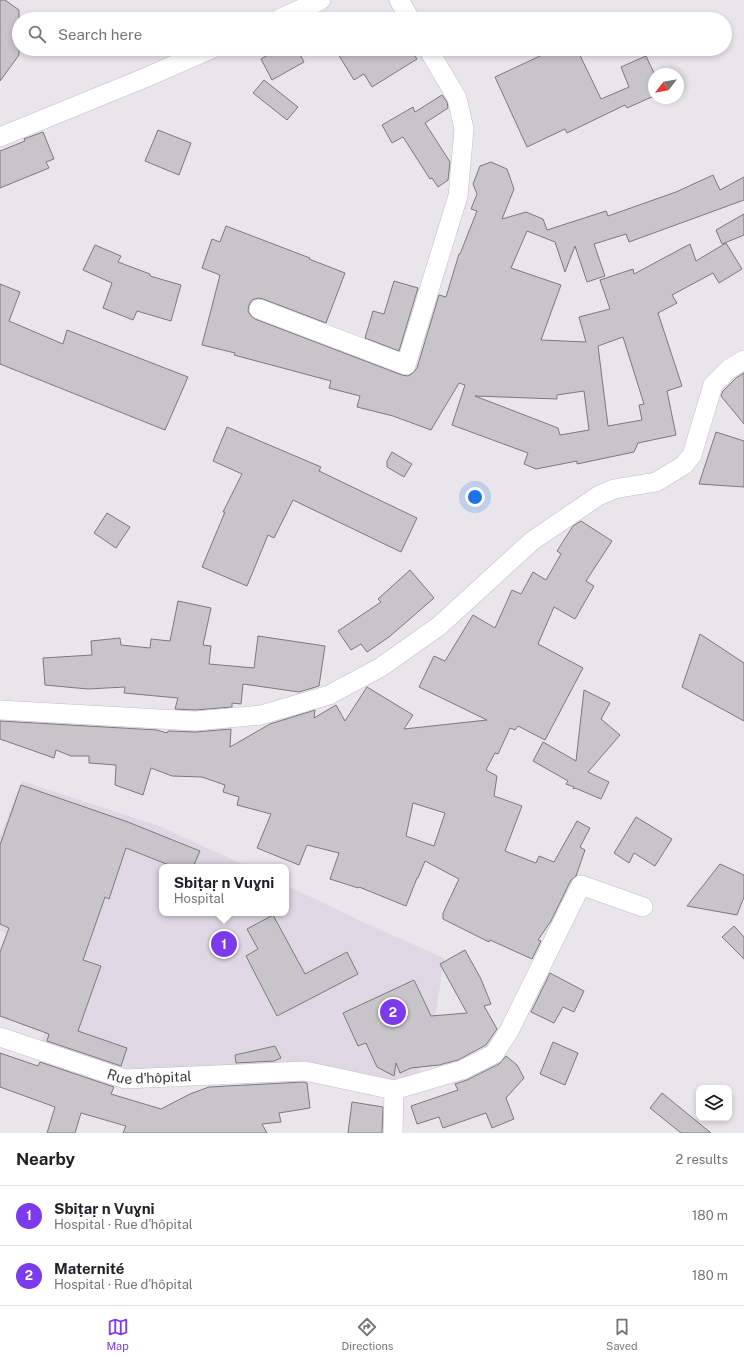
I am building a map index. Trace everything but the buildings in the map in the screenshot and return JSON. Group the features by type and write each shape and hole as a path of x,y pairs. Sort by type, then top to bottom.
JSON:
{"street":[{"path":"295,12 322,0"},
{"path":"399,0 406,12"},
{"path":"0,137 195,56"},
{"path":"259,309 406,365 458,196 464,129 457,98 432,56"},
{"path":"0,710 195,721 261,715 329,695 381,667 439,626 532,541 598,496 614,489 656,482 684,465 692,455 713,385 729,369 744,360"},
{"path":"393,1133 394,1090 462,1070 494,1054 510,1031 581,885 643,907"},
{"name":"Rue d'hôpital","path":"0,1037 125,1079 305,1070 394,1090"}],"shaded area":[{"path":"22,781 159,826 242,864 159,864 159,916 289,916 289,886 367,924 444,958 437,1007 415,1088 315,1076 123,1081 37,1053 72,958 0,931 0,836"}],"place":[{"name":"Sbiṭaṛ n Vuɣni","path":"224,944"},
{"name":"Maternité","path":"393,1012"}]}
